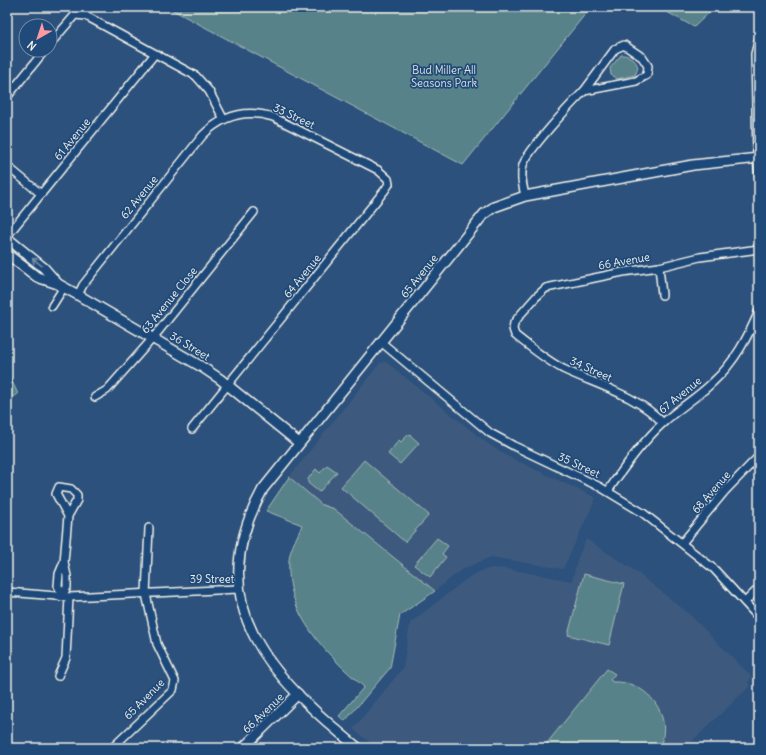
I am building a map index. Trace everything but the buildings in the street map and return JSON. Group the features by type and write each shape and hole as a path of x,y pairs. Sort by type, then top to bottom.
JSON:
{"street":[{"path":"58,35 75,15 86,16 154,55 190,73 200,80 209,91 223,118"},
{"path":"759,38 755,54 759,177"},
{"path":"525,196 522,182 522,171 527,157 584,91 614,49 624,45 630,48 642,57 648,66 646,75 636,81 584,91"},
{"name":"61 Avenue","path":"7,237 154,55"},
{"path":"7,97 39,58"},
{"name":"33 Street","path":"223,118 235,114 251,113 273,117 378,170 388,179"},
{"name":"62 Avenue","path":"78,295 83,285 203,135 223,118"},
{"name":"65 Avenue","path":"238,589 238,560 248,518 263,489 484,214 494,207 525,196 693,165 758,158"},
{"path":"7,166 42,194"},
{"name":"64 Avenue","path":"192,429 385,190 389,184 388,179"},
{"name":"63 Avenue Close","path":"95,397 107,390 153,338 254,212"},
{"name":"36 Street","path":"7,237 44,268 61,286"},
{"name":"66 Avenue","path":"513,329 514,323 520,314 546,288 623,272 659,267 700,257 759,248"},
{"name":"36 Street","path":"7,254 37,277 61,286 78,295 202,367 227,385 299,443"},
{"path":"659,267 662,295"},
{"path":"52,306 61,286"},
{"name":"67 Avenue","path":"608,491 663,423 713,382 725,369 746,341 759,311"},
{"name":"34 Street","path":"513,329 515,335 547,360 643,404 663,423"},
{"name":"35 Street","path":"381,342 490,433 514,447 608,491 643,513 714,569 759,618"},
{"name":"68 Avenue","path":"682,543 725,491 759,456"},
{"path":"58,676 66,658 64,596 58,586 59,574 64,562 68,516"},
{"name":"65 Avenue","path":"112,748 173,690 175,682 157,644 146,594 149,528"},
{"path":"745,602 759,588"},
{"name":"39 Street","path":"7,592 64,596 146,594 238,589 244,615 253,636 266,656 298,694 328,723 358,748"},
{"name":"66 Avenue","path":"243,748 298,694"}],"shaded area":[{"path":"386,362 488,444 507,456 596,498 563,569 491,557 461,570 435,591 334,509 322,505 289,477 380,363"},
{"path":"586,539 634,570 688,613 752,677 748,682 750,686 685,748 377,748 353,729 403,668 410,623 469,577 481,571 492,568 508,569 572,581 577,560"}],"green space":[{"name":"Bud Miller All Seasons Park","path":"167,7 591,7 463,165"},
{"path":"658,7 715,7 694,27"},
{"path":"621,55 629,57 636,62 638,68 635,75 617,79 611,75 610,68"},
{"path":"7,371 18,394 7,400"},
{"path":"409,434 419,443 400,464 388,454 399,440 401,442"},
{"path":"364,460 429,515 405,542 341,487"},
{"path":"327,465 337,472 319,492 308,483 308,479 316,469 320,473"},
{"path":"289,477 322,505 334,509 435,591 400,615 390,668 345,721 339,716 364,687 323,647 301,615 294,598 290,580 289,560 292,547 302,525 266,511"},
{"path":"437,538 448,546 442,554 446,557 430,577 414,565"},
{"path":"584,574 624,584 609,645 568,635"},
{"path":"607,669 615,674 610,680 637,687 655,702 663,724 663,736 659,748 543,748"}]}
